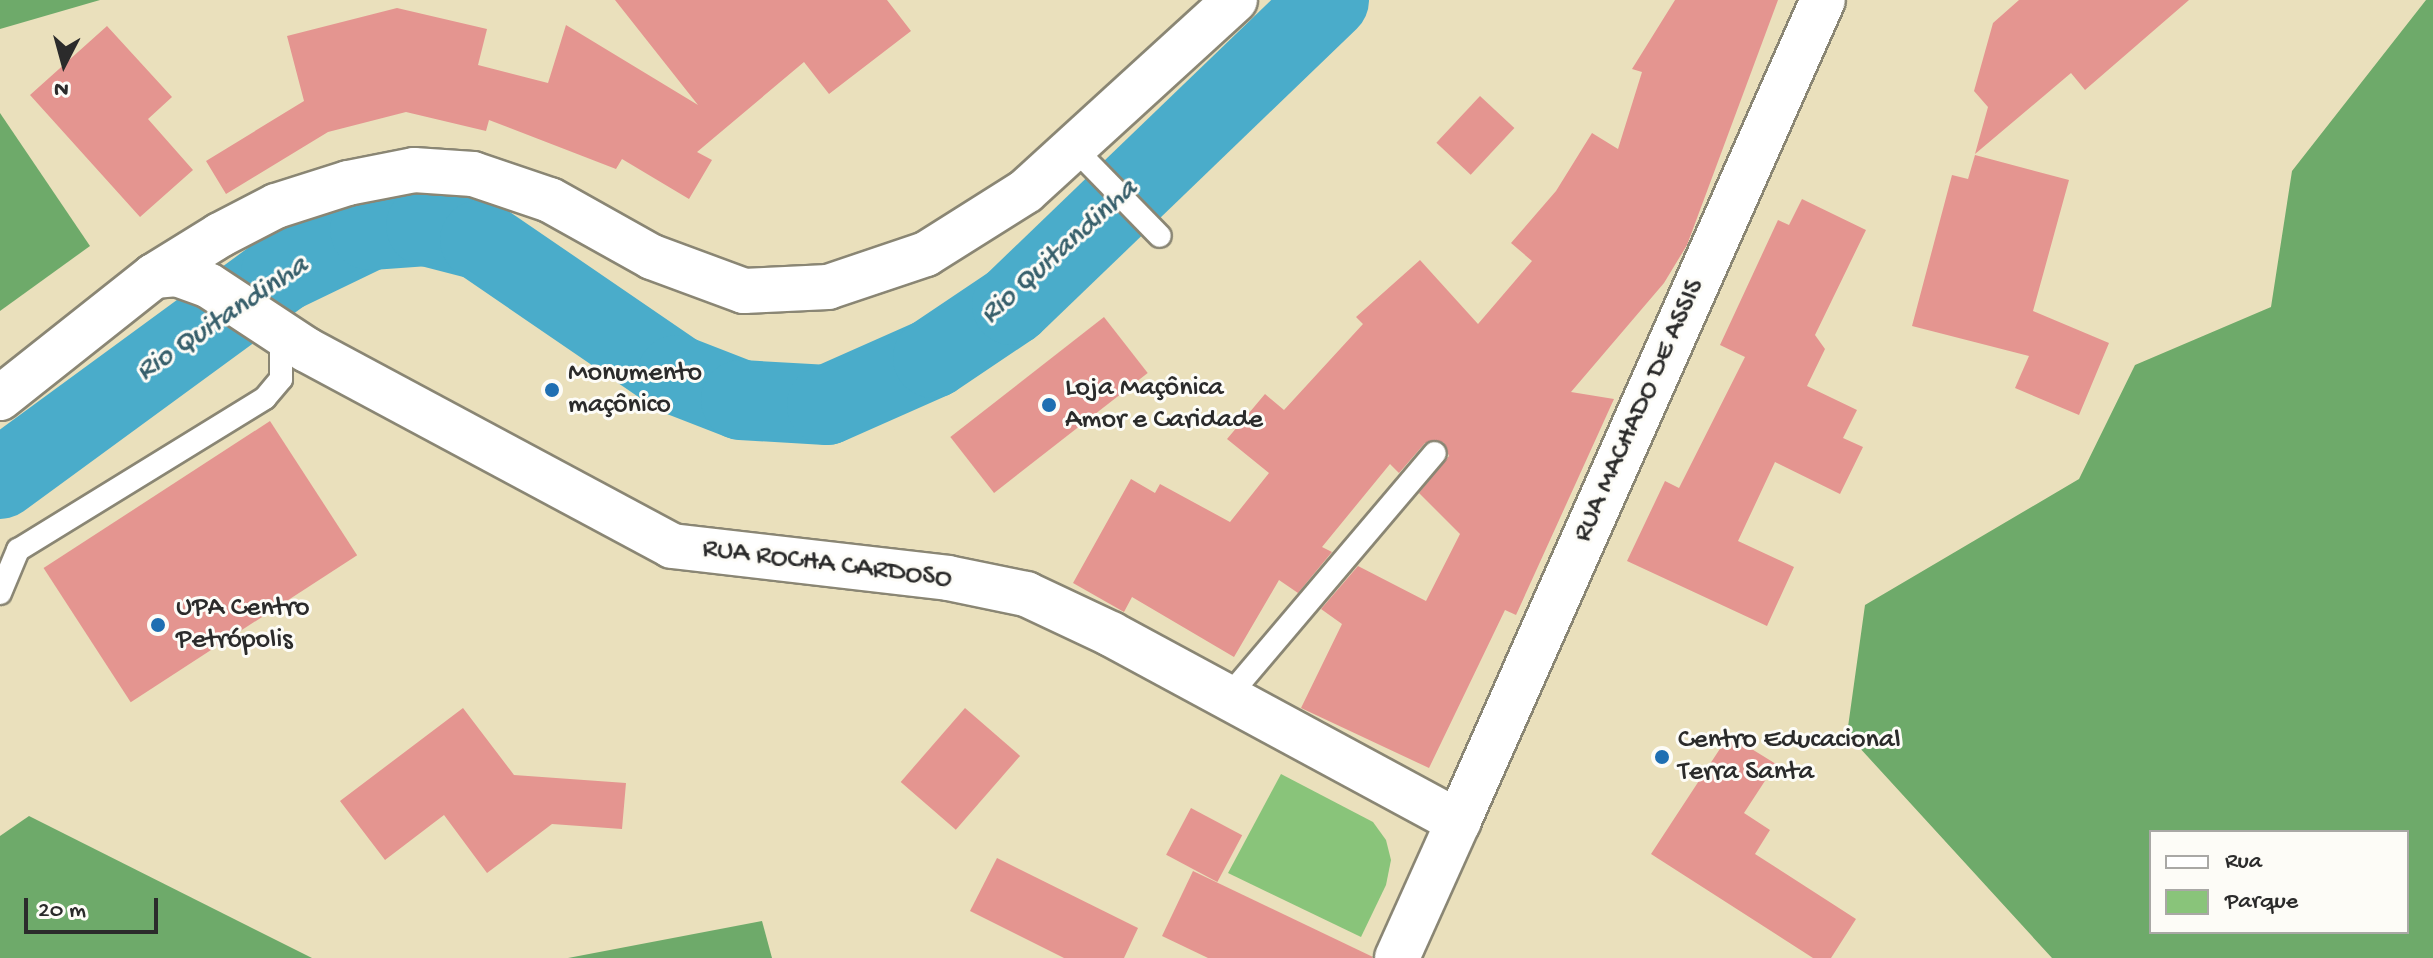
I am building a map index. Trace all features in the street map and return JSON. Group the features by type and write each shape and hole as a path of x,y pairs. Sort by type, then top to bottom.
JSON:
{"main road":[{"path":"0,398 154,276 220,235 276,206 348,183 414,170 473,174 550,200 652,257 744,291 828,287 926,254 1026,191 1235,0"},
{"name":"RUA MACHADO DE ASSIS","path":"1397,958 1823,0"},
{"path":"208,285 207,262 220,235"},
{"name":"RUA ROCHA CARDOSO","path":"154,276 177,274 208,285 281,335 672,546 948,578 1026,594 1458,822"}],"lane":[{"path":"1073,147 1160,236"},
{"path":"0,593 18,550 265,398 281,379 281,335"},
{"path":"1227,698 1435,453"}],"green space":[{"path":"0,0 100,0 0,29"},
{"path":"2426,0 2433,0 2433,958 2052,958 1847,734 1865,605 2079,479 2135,365 2271,307 2292,171"},
{"path":"0,113 90,246 0,311"},
{"path":"1281,774 1373,822 1386,840 1391,860 1386,885 1361,937 1228,873"},
{"path":"29,816 312,958 0,958 0,836"},
{"path":"762,921 772,958 568,958"}],"building":[{"path":"615,0 887,0 911,31 829,94 804,62 697,152 712,160 689,199 622,159 616,169 489,120 486,131 406,112 328,132 226,194 206,161 304,101 287,36 397,8 487,29 478,65 548,83 566,25 698,105"},
{"path":"1675,0 1778,0 1687,245 1664,283 1571,392 1614,399 1516,615 1505,610 1429,768 1301,708 1342,624 1321,609 1358,566 1426,601 1460,534 1419,493 1449,456 1443,442 1425,443 1399,473 1390,464 1322,547 1332,552 1298,593 1279,580 1234,657 1132,597 1124,612 1073,583 1131,479 1155,493 1160,484 1230,522 1269,473 1227,439 1265,394 1284,410 1363,324 1356,317 1420,260 1478,324 1532,261 1511,243 1556,191 1592,133 1618,149 1642,72 1632,69"},
{"path":"2019,0 2189,0 2085,90 2071,73 1975,154 1988,107 1974,91 1993,23"},
{"path":"107,26 172,97 148,119 193,170 140,217 30,95"},
{"path":"1480,96 1514,128 1471,175 1436,143"},
{"path":"1975,155 2069,180 2033,311 2109,343 2079,415 2015,388 2029,356 1912,326 1952,175 1968,179"},
{"path":"1802,199 1866,230 1815,335 1825,349 1807,386 1857,410 1843,438 1863,447 1840,494 1775,462 1738,541 1794,567 1767,626 1627,561 1665,481 1679,488 1745,357 1720,345 1778,220 1789,225"},
{"name":"Loja Maçônica Amor e Caridade","path":"1104,317 1148,373 994,493 950,437"},
{"name":"UPA Centro Petrópolis","path":"270,421 357,555 131,702 44,568"},
{"path":"463,708 514,775 626,783 622,829 552,824 487,873 444,815 385,860 340,801"},
{"path":"965,708 1020,756 956,830 901,782"},
{"path":"1729,735 1776,764 1744,813 1770,830 1755,854 1856,919 1831,958 1813,958 1651,854"},
{"path":"1191,808 1242,835 1217,882 1166,855"},
{"path":"997,858 1138,928 1124,958 1064,958 970,911"},
{"path":"1193,871 1373,957 1208,958 1162,936"}],"waterway":[{"name":"Rio Quitandinha","path":"0,479 281,273 370,230 426,226 480,240 677,375 741,400 827,405 933,358 1012,305 1329,0"}],"place":[{"name":"Monumento maçônico","path":"552,390"},
{"name":"Loja Maçônica Amor e Caridade","path":"1049,405"},
{"name":"UPA Centro Petrópolis","path":"158,625"},
{"name":"Centro Educacional Terra Santa","path":"1662,757"}]}
